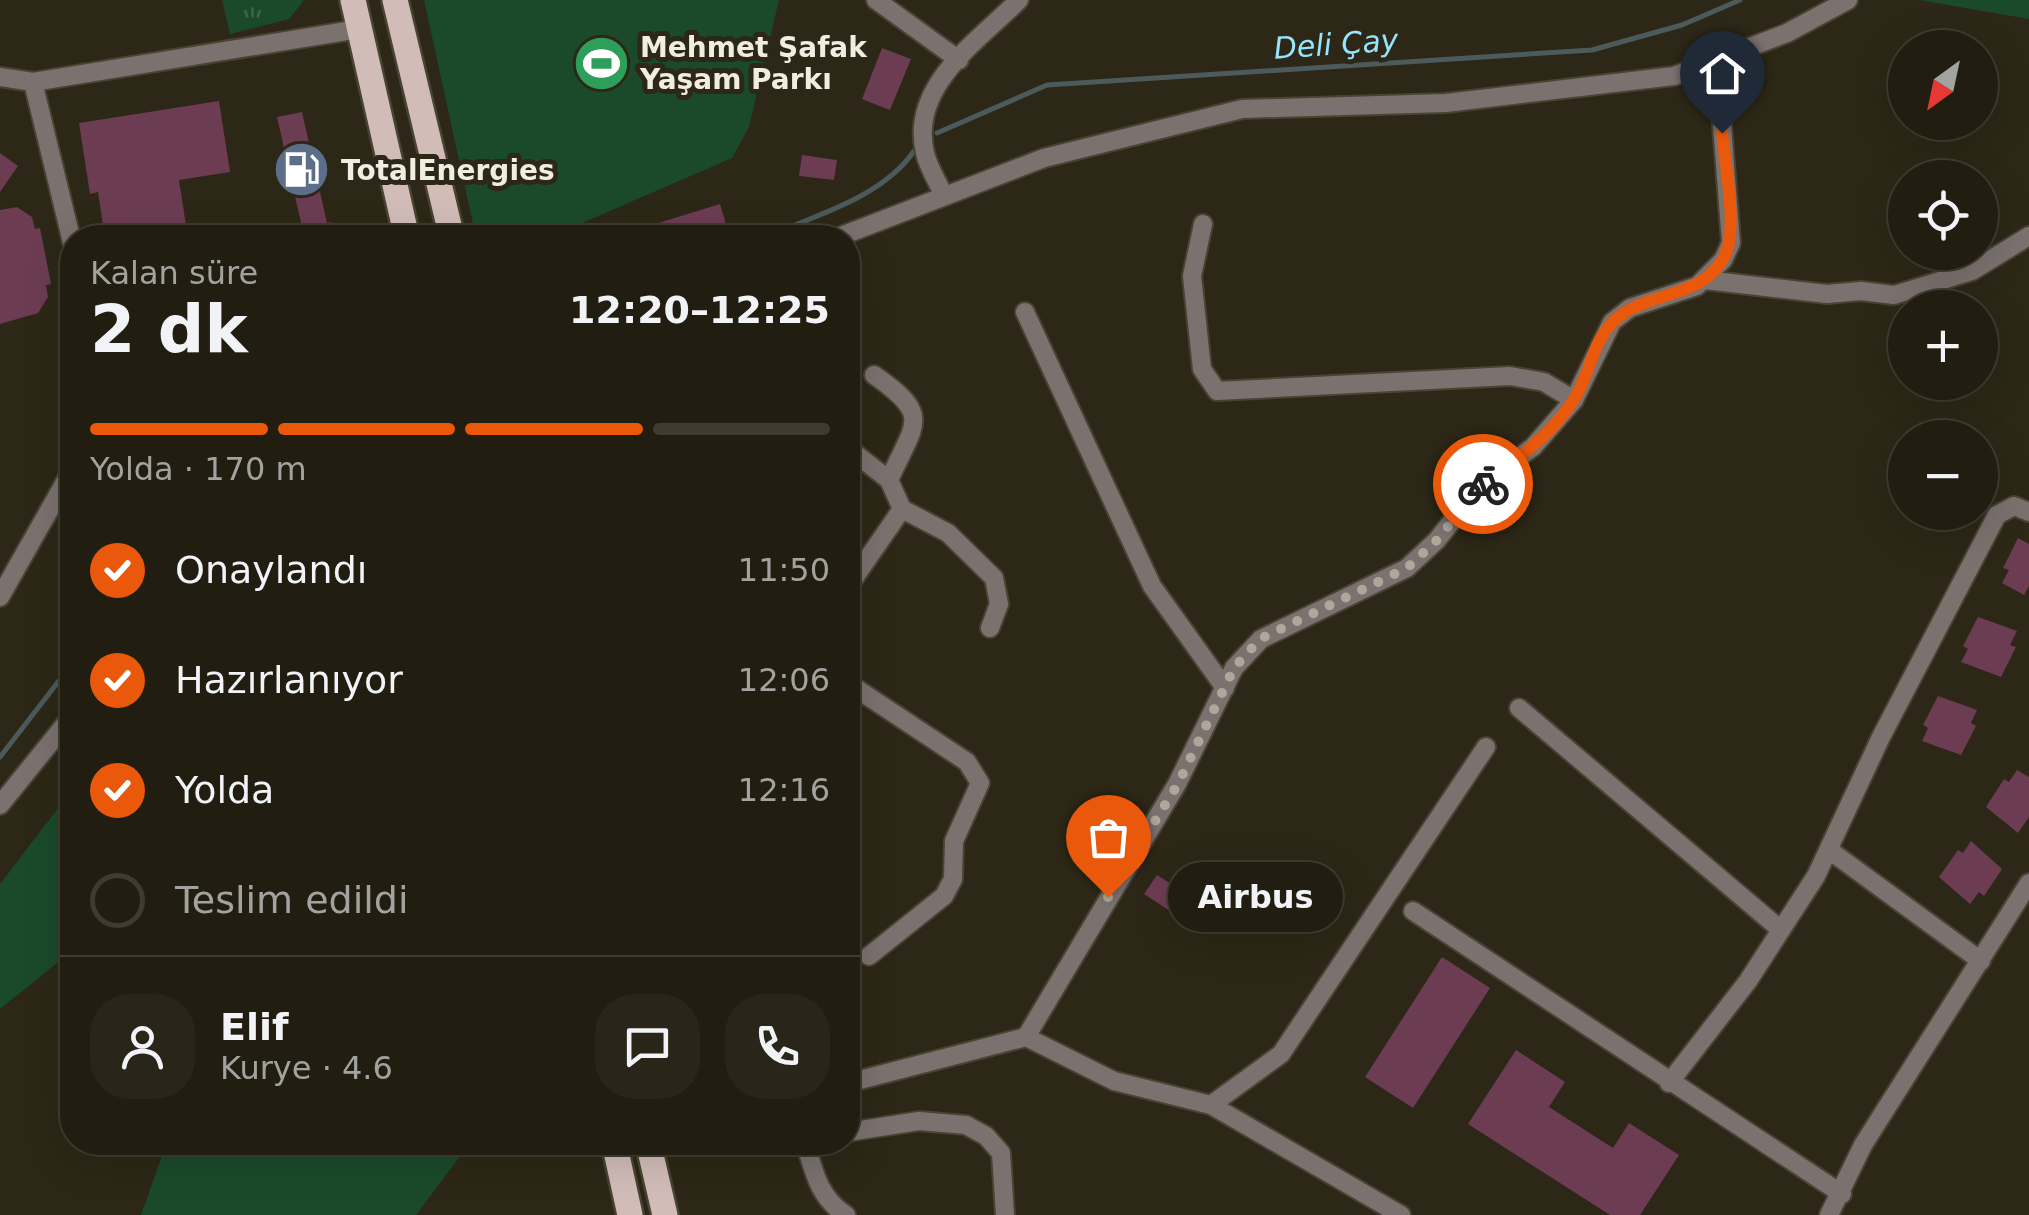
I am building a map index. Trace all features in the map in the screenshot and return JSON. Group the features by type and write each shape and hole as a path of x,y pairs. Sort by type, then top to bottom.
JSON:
{"main road":[{"path":"352,0 404,225"},
{"path":"395,0 449,225"},
{"path":"617,1155 630,1215"},
{"path":"651,1155 665,1215"}],"street":[{"path":"876,0 959,60"},
{"path":"944,196 925,154 922,126 928,99 959,60 1019,0"},
{"path":"860,229 1044,158 1242,109 1446,103 1674,76 1787,33 1848,0"},
{"path":"0,77 33,82 359,29"},
{"path":"1705,280 1731,243 1716,60"},
{"path":"33,82 68,225"},
{"path":"1204,224 1192,276 1202,369 1217,391 1510,376 1544,382 1574,400"},
{"path":"1026,1037 1178,784 1234,668 1260,639 1407,568 1437,540 1478,487 1533,448 1574,400 1612,322 1630,308 1705,280 1828,294 1861,291 1894,295 1972,271 2029,236"},
{"path":"1025,312 1152,586 1225,688"},
{"path":"874,375 906,397 914,411 913,427 889,480"},
{"path":"860,457 889,480 902,509 948,533 994,578 999,604 990,628"},
{"path":"0,597 60,491"},
{"path":"1669,1082 1781,930 1829,850 1880,737 1998,515 2014,506 2029,512"},
{"path":"860,570 902,509"},
{"path":"860,691 967,762 980,783 954,840 956,860 944,896 869,956"},
{"path":"1518,708 1781,930"},
{"path":"0,805 60,731"},
{"path":"1210,1105 1281,1054 1486,747"},
{"path":"1829,850 1981,961"},
{"path":"1828,1215 1842,1194 1863,1144 2029,883"},
{"path":"1412,912 1842,1194"},
{"path":"860,1081 1026,1037 1114,1081 1210,1105 1397,1214"},
{"path":"860,1130 931,1120 966,1125 986,1136 1002,1153 1005,1215"},
{"path":"809,1155 820,1189 831,1205 846,1215"}],"green space":[{"path":"222,0 304,0 289,19 230,34"},
{"name":"Mehmet Şafak Yaşam Parkı","path":"424,0 779,0 749,127 732,158 578,225 473,224"},
{"path":"1919,0 2029,0 2029,19"},
{"path":"60,806 60,961 0,1009 0,884"},
{"path":"162,1155 461,1155 416,1215 141,1215"}],"building":[{"path":"882,48 911,59 890,110 862,99"},
{"path":"219,101 230,172 179,180 186,225 103,225 98,192 90,194 79,123"},
{"path":"302,112 327,223 332,225 302,225 277,117"},
{"path":"0,153 18,166 0,192"},
{"path":"802,155 837,160 834,180 799,176"},
{"path":"720,204 726,225 652,225"},
{"path":"17,207 32,217 35,229 40,228 51,284 46,285 48,297 38,313 0,324 0,210"},
{"path":"2018,538 2029,544 2029,586 2024,595 2002,583 2009,570 2003,568"},
{"path":"1978,617 2017,631 2010,645 2016,647 2001,677 1961,662 1968,649 1963,646"},
{"path":"1938,696 1977,710 1971,723 1976,726 1961,755 1922,741 1928,728 1923,725"},
{"path":"2017,770 2029,777 2029,817 2018,833 1986,807 2004,779 2009,782"},
{"path":"1971,841 2002,869 1984,896 1979,892 1970,904 1939,877 1958,850 1963,853"},
{"path":"1157,875 1215,912 1202,932 1144,894"},
{"path":"1442,957 1490,988 1413,1108 1365,1077"},
{"path":"1516,1050 1565,1082 1549,1107 1613,1148 1629,1123 1679,1155 1640,1215 1610,1215 1468,1124"}],"waterway":[{"name":"Deli Çay","path":"937,133 1047,85 1592,50 1682,25 1740,0"},
{"name":"Deli Çay","path":"795,225 865,193 884,181 914,151"},
{"name":"Deli Çay","path":"0,757 60,680"}],"way so far":[{"path":"1108,897 1178,784 1234,668 1260,639 1407,568 1437,540 1483,484"}],"place":[{"name":"Mehmet Şafak Yaşam Parkı","path":"601,63"},
{"name":"TotalEnergies","path":"302,170"},
{"name":"Airbus","path":"1108,897"}],"route":[{"path":"1483,484 1533,448 1574,400 1612,322 1630,308 1697,286 1723,260 1731,243 1722,133"}]}
